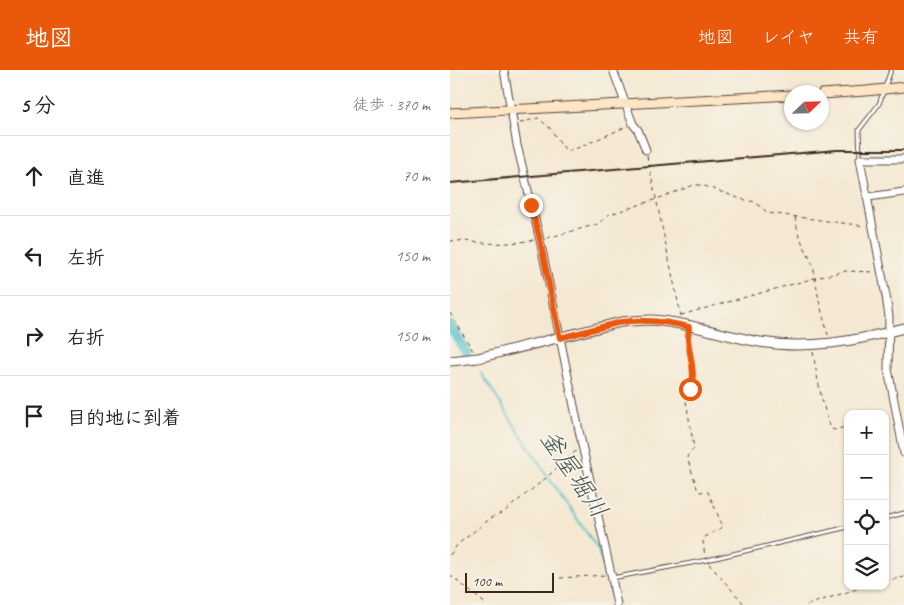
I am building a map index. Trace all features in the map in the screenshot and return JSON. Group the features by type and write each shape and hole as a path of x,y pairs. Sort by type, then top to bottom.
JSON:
{"main road":[{"path":"829,94 904,87"},
{"path":"450,114 784,95"}],"street":[{"path":"504,70 513,125 540,240 617,605"},
{"path":"612,70 633,124 638,130 646,150"},
{"path":"904,159 860,159 889,317 888,369 900,417 904,453"},
{"path":"868,196 904,192"},
{"path":"450,361 478,358 630,321 652,320 760,342 811,345 830,344 904,328"}],"lane":[{"path":"860,159 860,130 879,104 891,70"},
{"path":"889,517 904,514"},
{"path":"612,576 844,528"}],"path":[{"path":"513,125 538,118 549,127 567,150 575,149 633,124"},
{"path":"646,150 681,315 846,271 882,272"},
{"path":"450,241 514,243 540,240 598,224 608,215 694,185 702,185 755,202 768,213 874,227"},
{"path":"795,216 796,228 813,265 819,301 830,344"},
{"path":"450,313 478,358"},
{"path":"689,327 688,338 693,375 692,386 685,395 694,448 687,457 698,491 706,490 708,492 723,526 705,537 703,542 706,558 745,605"},
{"path":"811,345 821,396 831,429 835,430 844,427"},
{"path":"450,555 458,544 492,518 505,511 551,474 582,445"},
{"path":"450,575 487,605"},
{"path":"560,578 612,576"},
{"path":"889,580 904,577"},
{"path":"807,605 854,590"}],"waterway":[{"path":"872,155 882,156"},
{"name":"釜屋堀川","path":"450,325 466,353"},
{"name":"釜屋堀川","path":"481,373 546,474 598,549 613,605"}],"railway":[{"path":"450,183 837,150 904,150"}],"route":[{"path":"531,205 560,338 621,322 640,320 666,322 689,327 688,338 693,375 690,389"}]}
